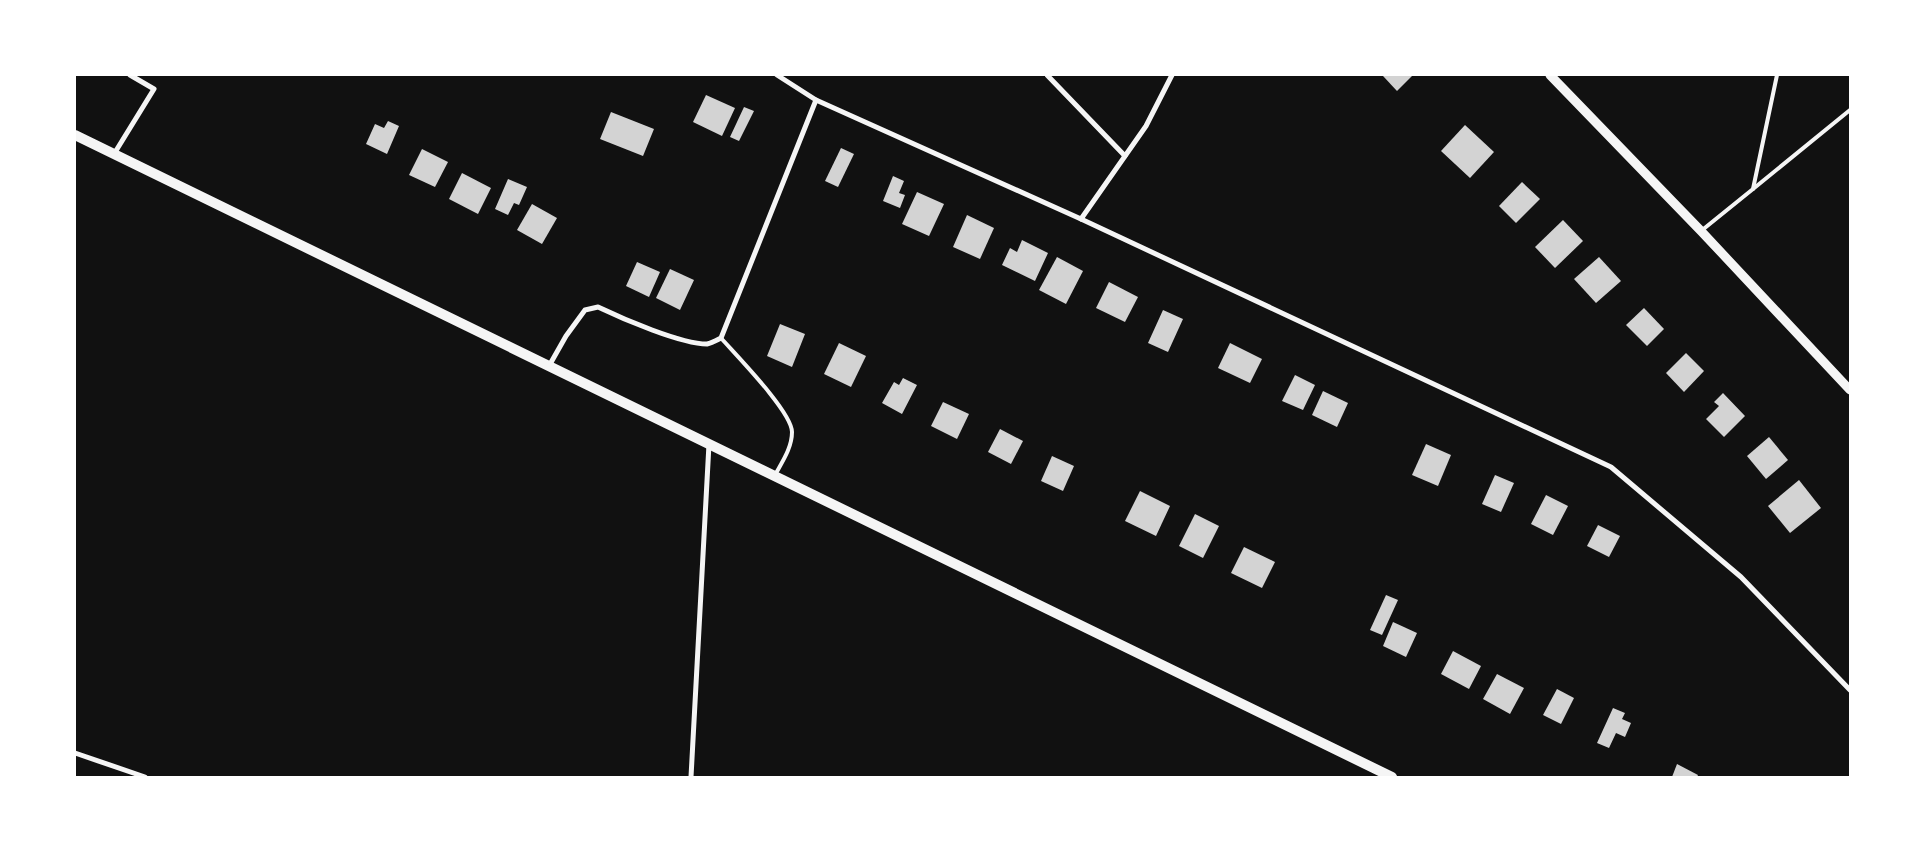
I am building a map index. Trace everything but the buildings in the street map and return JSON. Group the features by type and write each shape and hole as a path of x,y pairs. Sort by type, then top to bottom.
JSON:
{"main road":[{"path":"75,135 1392,777"}],"street":[{"path":"114,154 154,89 130,75"},
{"path":"777,75 816,100 1080,219 1611,467 1742,577 1850,690"},
{"path":"1047,75 1125,156"},
{"path":"1080,219 1146,126 1172,75"},
{"path":"1550,75 1701,231 1850,390"},
{"path":"549,366 566,336 585,310 598,307 686,342 710,344 722,338 816,100"},
{"path":"692,777 709,444"},
{"path":"75,753 145,777"}],"lane":[{"path":"1753,189 1777,75"},
{"path":"1701,231 1850,110"},
{"path":"722,338 776,401 792,431 789,449 774,476"}]}
